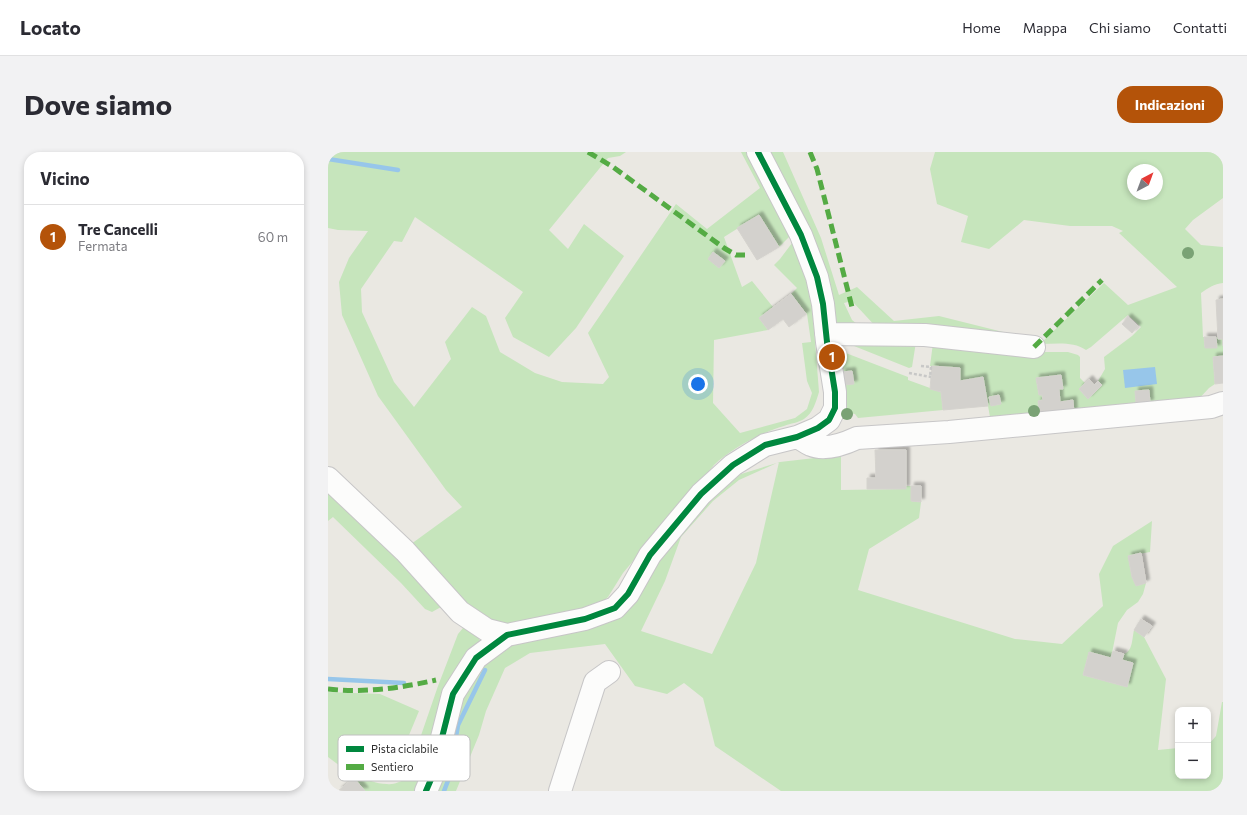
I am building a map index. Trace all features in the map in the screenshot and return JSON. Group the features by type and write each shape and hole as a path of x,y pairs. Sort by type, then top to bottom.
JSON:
{"street":[{"path":"443,735 453,694 476,658 507,635 586,619 615,608 628,594 650,555 706,489 733,464 765,445 798,437 818,428 829,420 835,408 835,392 823,304 817,277 801,235 758,152"},
{"path":"826,334 925,335 1034,347"},
{"path":"798,437 813,446 831,447 844,444 857,438 949,432 1211,407 1223,403"},
{"path":"328,478 406,551 460,612 488,630 507,635"},
{"path":"560,791 595,682 609,672"},
{"path":"426,791 430,781"}],"path":[{"path":"909,373 930,377 931,367 921,366"}],"green space":[{"path":"328,152 626,152 620,156 608,158 549,230 568,249 584,224 624,256 576,328 549,357 513,337 505,318 523,292 415,217 402,242 394,241 361,289 362,312 394,382 414,407 451,359 445,342 472,307 486,316 500,352 535,373 562,382 603,384 609,377 588,333 676,204 707,229 760,188 741,152 749,152 791,235 779,247 759,215 724,237 742,287 752,281 773,307 759,318 768,330 714,340 713,403 740,433 795,418 807,409 812,393 807,381 802,343 811,342 807,314 791,294 797,288 774,265 792,243 798,247 812,303 819,392 814,407 810,414 804,419 757,437 738,447 714,465 623,573 608,597 599,605 505,626 475,614 407,547 462,507 446,490 378,396 342,315 339,282 349,258 368,231 338,230 328,228"},
{"path":"763,152 783,152 821,238 839,295 857,287 894,321 939,316 1003,332 1004,340 878,329 852,301 844,303 852,320 857,324 845,331 832,319"},
{"path":"935,152 1223,152 1223,198 1193,220 1185,229 1201,245 1223,247 1223,283 1211,286 1201,293 1205,348 1217,348 1216,337 1223,339 1223,356 1213,357 1215,384 1209,388 1195,403 1074,414 1072,400 1060,402 1059,389 1063,388 1061,375 1036,378 1039,395 1042,395 1043,400 1038,401 1040,419 991,423 983,377 960,381 960,368 930,366 933,343 1039,352 1068,352 1078,355 1080,357 1080,378 1085,383 1079,389 1088,399 1102,385 1098,381 1105,369 1104,357 1132,336 1141,327 1128,315 1086,350 1070,344 1040,344 1104,283 1128,305 1177,287 1119,233 1123,231 1112,226 1070,226 1024,220 989,249 961,242 968,216 937,204 930,169"},
{"path":"844,342 916,342 912,367 909,368"},
{"path":"838,350 908,377 908,380 941,392 943,410 858,418 855,414 843,414"},
{"path":"841,455 841,490 905,489 906,486 911,486 911,501 921,502 919,518 869,549 858,590 1015,639 1062,644 1103,606 1099,574 1113,546 1152,521 1150,552 1128,556 1132,577 1136,585 1146,583 1143,594 1138,602 1127,610 1118,623 1111,658 1089,652 1083,675 1127,687 1133,663 1122,660 1124,654 1131,647 1134,630 1144,637 1166,679 1158,750 1175,748 1175,779 1211,779 1211,742 1216,736 1223,702 1223,791 781,791 715,746 703,698 684,683 667,694 635,686 605,644 530,653 505,668 486,711 479,735 470,757 470,735 451,735 460,702 483,664 513,640 591,627 650,573 708,497 738,475 777,463 739,480 713,501 681,537 665,581 641,631 712,654 756,563 779,462"},
{"path":"328,484 402,554 441,607 432,612 425,609 401,583 333,517 328,521"},
{"path":"463,628 469,628 477,634 480,641 439,735 421,735 438,686 458,634"},
{"path":"328,692 380,694 419,711 409,735 338,735 338,764 328,757"},
{"path":"357,781 370,781 390,784 401,781 419,781 415,791 365,791"},
{"path":"438,781 460,781 456,791 435,791"}],"water":[{"path":"1155,367 1157,384 1125,388 1123,370"}],"building":[{"path":"759,215 779,247 757,260 737,228"},
{"path":"713,252 725,261 719,268 708,259"},
{"path":"791,294 806,314 789,327 783,319 768,330 759,318"},
{"path":"1223,299 1223,339 1218,339 1216,300"},
{"path":"1128,317 1138,326 1132,333 1122,324"},
{"path":"1204,337 1216,337 1217,348 1205,348"},
{"path":"1223,356 1223,383 1215,384 1213,357"},
{"path":"932,366 960,368 960,381 983,377 988,406 943,410 941,392 930,389"},
{"path":"852,371 854,384 844,385 842,372"},
{"path":"1061,375 1063,389 1059,389 1060,402 1073,400 1074,414 1040,419 1038,401 1043,400 1042,395 1039,395 1036,378"},
{"path":"1089,379 1094,385 1098,381 1102,385 1088,399 1079,389"},
{"path":"1149,390 1150,403 1136,403 1135,391"},
{"path":"999,395 1001,404 991,406 989,397"},
{"path":"875,450 906,450 906,489 867,489 867,478 876,478"},
{"path":"911,486 921,486 921,502 911,501"},
{"path":"1141,553 1146,583 1136,586 1132,577 1128,556"},
{"path":"1141,619 1152,626 1144,637 1134,630"},
{"path":"1113,651 1124,654 1122,660 1133,663 1127,687 1083,675 1089,652 1111,658"},
{"path":"350,781 357,781 365,791 338,791"}],"waterway":[{"path":"328,159 398,170"},
{"path":"456,735 458,725 485,670"},
{"path":"328,679 404,683"},
{"path":"444,791 448,781"}],"marked path":[{"path":"588,152 613,167 724,248 736,255 745,255"},
{"path":"810,152 817,169 852,307"},
{"path":"1034,347 1102,280"},
{"path":"328,689 382,689 436,680"}],"cycle path":[{"path":"443,735 453,694 476,658 507,635 585,619 615,608 628,594 650,555 701,494 733,465 765,445 797,437 818,428 829,420 835,408 835,392 823,304 817,277 801,235 758,152"},
{"path":"426,791 430,781"}],"place":[{"name":"Tre Cancelli","path":"832,357"}]}
